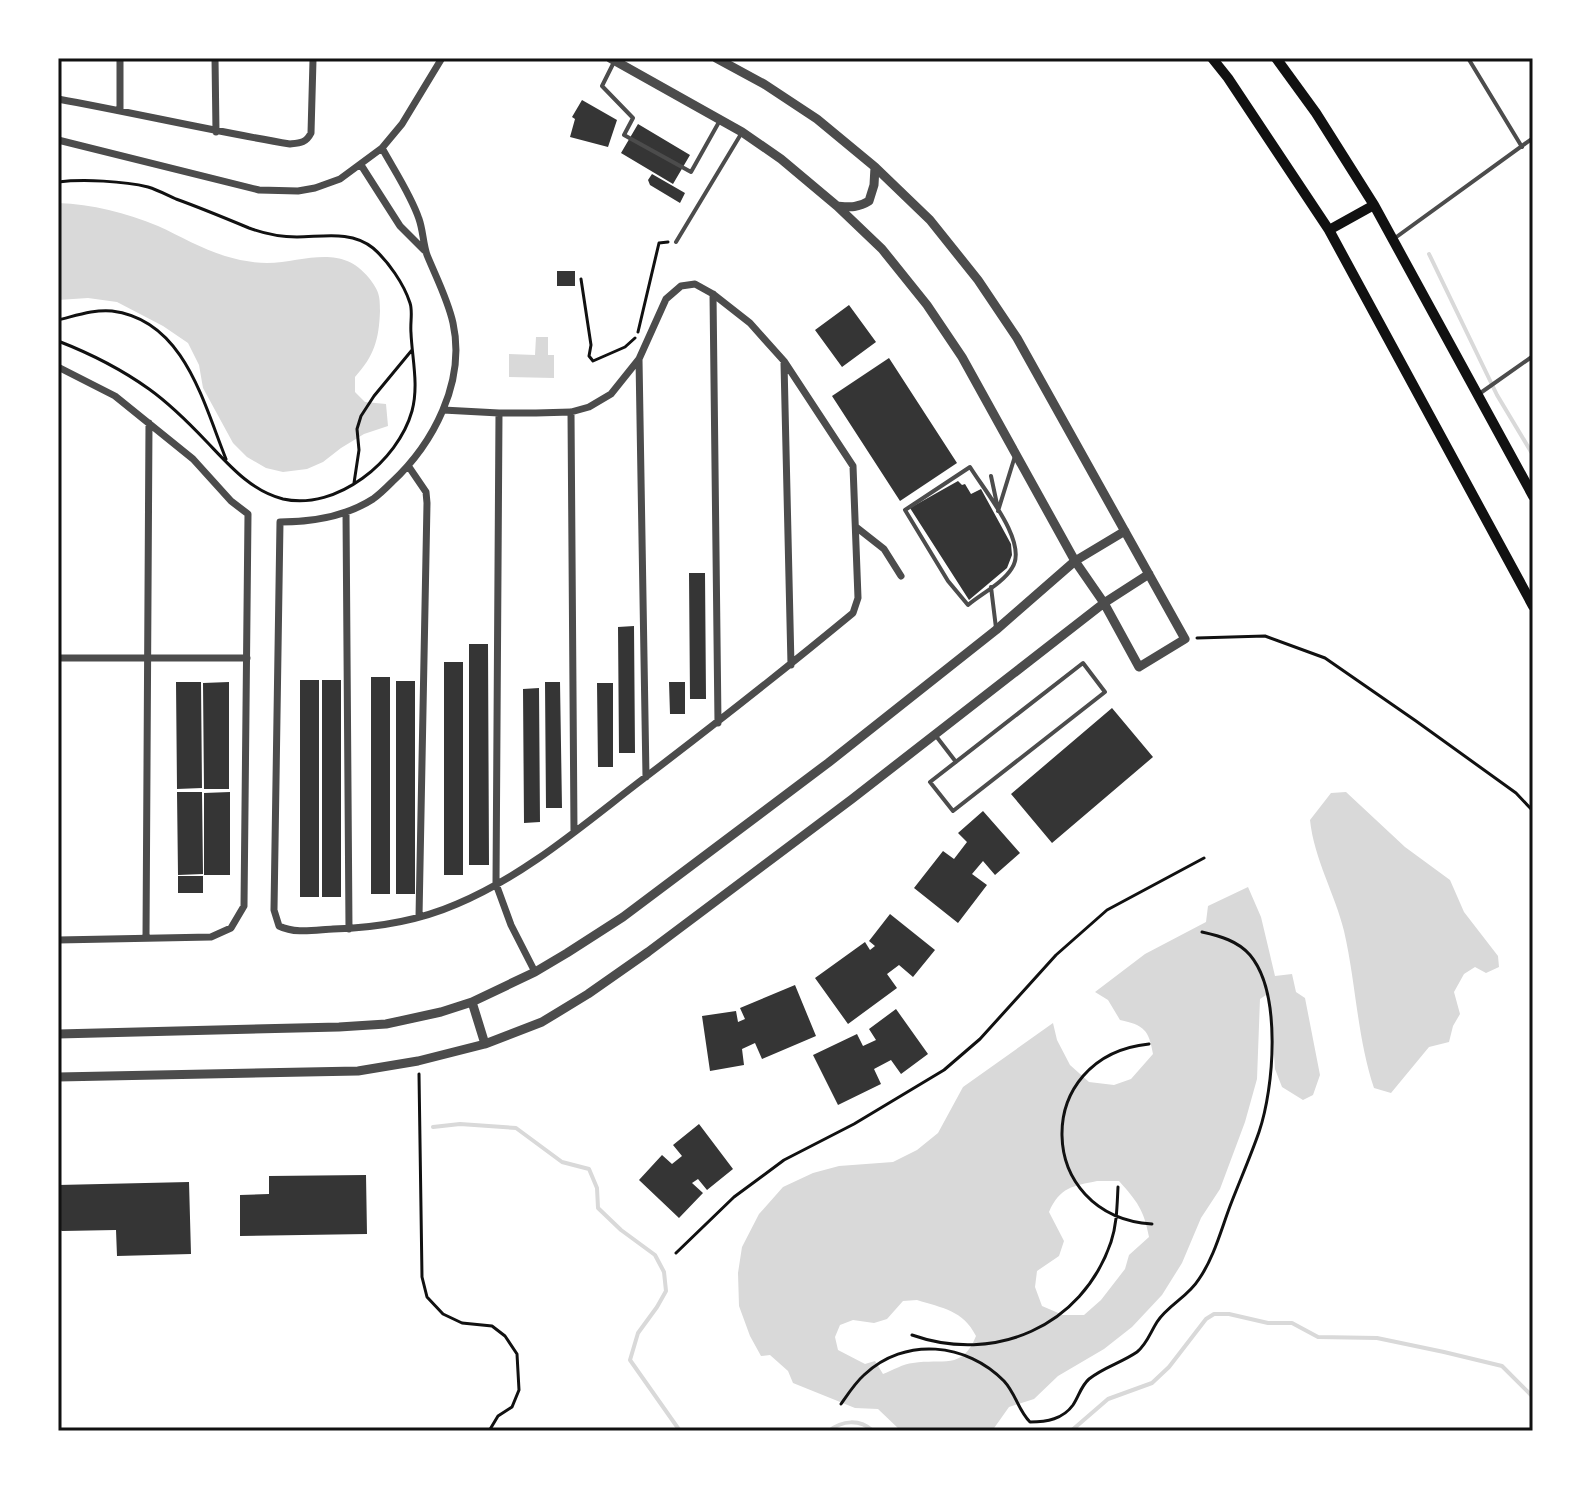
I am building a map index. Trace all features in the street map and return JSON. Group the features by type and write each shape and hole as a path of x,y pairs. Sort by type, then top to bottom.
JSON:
{"main road":[{"path":"1212,58 1329,230 1533,606"},
{"path":"1276,58 1316,113 1374,205 1533,496"},
{"path":"1329,230 1374,205"}],"street":[{"path":"120,58 120,111"},
{"path":"215,58 216,132"},
{"path":"58,140 259,190 315,188 340,179 382,148 402,124 442,58"},
{"path":"613,59 742,132 781,159 882,249 927,305 962,357 1075,561 1104,603 1139,667 1185,639 1017,338 978,280 930,220 875,167 817,119 764,84 716,58"},
{"path":"58,99 216,132 290,144 301,143 311,133 313,60"},
{"path":"382,148 419,219 426,251 453,323 455,359 443,410 409,467 374,498 346,512 320,519 280,522 274,910 279,926 289,931 391,924 457,904 496,884 542,857 718,723 856,608 853,466 784,361 750,323 695,284 681,286 666,299 639,359 611,394 589,407 571,412 443,410"},
{"path":"361,165 400,226 426,251"},
{"path":"837,206 853,208 869,201 875,167"},
{"path":"713,294 718,723"},
{"path":"639,359 646,777"},
{"path":"784,361 791,665"},
{"path":"58,367 115,396 193,459 231,501 248,514 244,906 231,928 211,937 58,940"},
{"path":"571,412 574,832"},
{"path":"499,413 496,884 511,925 535,972"},
{"path":"146,938 149,423"},
{"path":"409,467 426,492 427,503 419,917"},
{"path":"346,512 349,929"},
{"path":"856,527 884,549 901,576"},
{"path":"58,1034 386,1024 472,1002 535,972 623,917 828,763 996,630 1075,561 1125,531"},
{"path":"58,1077 358,1071 418,1061 485,1044 542,1022 648,952 852,799 1104,603 1149,574"},
{"path":"58,658 247,658"},
{"path":"472,1002 485,1044"}],"lane":[{"path":"1468,58 1522,147"},
{"path":"613,59 602,86 633,118 624,135 691,172 721,120"},
{"path":"676,242 742,132"},
{"path":"1393,239 1533,138"},
{"path":"1478,395 1533,356"},
{"path":"998,511 1016,454"},
{"path":"970,467 1011,533 1017,550 1010,572 991,587 968,605 948,581 905,510 970,467"},
{"path":"991,476 998,511"},
{"path":"991,587 996,630"},
{"path":"1083,663 1105,692 953,811 930,782 956,762 1083,663"},
{"path":"935,734 956,762"}],"path":[{"path":"58,182 101,181 148,187 274,236 346,236 373,248 391,269 411,307 415,385 412,410 404,432 389,454 343,491 298,501 282,499 261,491 241,477 150,389 83,351 58,341"},
{"path":"581,279 591,345 589,356 593,361 625,347 637,336 659,243 676,242"},
{"path":"58,320 111,311 154,327 172,342 187,366 228,463"},
{"path":"354,483 359,450 357,429 361,416 412,350"},
{"path":"1185,639 1265,636 1325,658 1516,793 1533,811"},
{"path":"676,1253 734,1197 784,1160 854,1124 944,1070 980,1039 1056,955 1107,910 1204,858"},
{"path":"912,1335 966,1354 990,1368 1019,1403 1021,1414 1030,1422 1044,1422 1062,1416 1093,1376 1146,1343 1166,1311 1186,1296 1200,1278 1212,1255 1259,1131 1268,1096 1271,1050 1270,997 1262,975 1250,955 1236,943 1202,932"},
{"path":"1149,1044 1112,1053 1080,1079 1069,1097 1062,1120 1062,1142 1066,1165 1073,1180 1097,1206 1120,1219 1152,1224"},
{"path":"418,1061 422,1277 427,1297 443,1314 462,1323 492,1326 505,1336 517,1354 519,1390 512,1407 498,1416 489,1431"},
{"path":"841,1404 864,1375 902,1353 925,1348 1002,1342 1048,1323 1069,1307 1101,1267 1117,1216 1118,1187"}],"shaded area":[{"path":"58,203 96,207 134,217 208,250 241,260 267,263 322,257 347,261 358,267 377,290 380,311 374,347 355,377 355,392 365,402 386,404 388,426 364,434 323,462 307,469 283,472 266,468 247,457 233,443 203,388 199,365 188,343 117,302 88,298 58,300"},
{"path":"536,337 548,337 548,355 554,355 554,378 509,377 509,354 535,355"},
{"path":"1346,792 1405,847 1450,880 1464,912 1498,956 1499,967 1486,973 1475,967 1464,974 1454,992 1460,1014 1449,1042 1429,1047 1391,1093 1374,1088 1368,1069 1344,931 1312,834 1310,820 1331,793"},
{"path":"1248,887 1261,917 1275,976 1292,974 1296,992 1305,998 1320,1075 1313,1095 1303,1100 1282,1087 1275,1069 1270,999 1266,995 1260,999 1257,1079 1220,1189 1201,1218 1182,1263 1162,1295 1132,1327 1104,1349 1058,1376 1034,1399 1009,1407 992,1431 901,1431 878,1409 855,1408 793,1383 788,1371 770,1355 761,1356 739,1306 738,1273 742,1247 759,1214 783,1187 813,1173 839,1166 893,1162 917,1150 938,1133 963,1087 1053,1023 1057,1040 1070,1065 1089,1082 1114,1085 1131,1079 1153,1054 1150,1039 1140,1027 1120,1020 1108,1000 1095,992 1145,954 1206,922 1208,906","holes":["1097,1181 1119,1181 1139,1206 1149,1237 1129,1255 1125,1269 1101,1300 1084,1315 1063,1315 1042,1306 1035,1287 1037,1271 1059,1256 1064,1241 1049,1212 1058,1197 1068,1189","917,1300 951,1311 971,1327 976,1336 971,1347 958,1359 909,1364 883,1374 875,1361 865,1364 838,1350 835,1337 840,1325 853,1320 874,1323 887,1319 903,1301"]}],"building":[{"path":"582,100 617,120 608,147 570,137 575,119 572,117"},
{"path":"638,124 690,155 673,184 621,153"},
{"path":"652,174 685,193 680,203 650,185 648,180"},
{"path":"557,271 575,271 575,286 557,286"},
{"path":"849,305 876,342 842,367 815,330"},
{"path":"889,358 957,463 900,501 832,396"},
{"path":"958,481 965,484 971,494 981,489 1011,544 1012,555 1007,568 969,600 910,508"},
{"path":"689,573 705,573 706,699 690,699"},
{"path":"634,626 635,753 619,753 618,627"},
{"path":"469,644 488,644 489,865 469,865"},
{"path":"444,662 463,662 463,875 444,875"},
{"path":"371,677 390,677 390,894 371,894"},
{"path":"300,680 319,680 319,897 300,897"},
{"path":"322,680 341,680 341,897 322,897"},
{"path":"396,681 415,681 415,894 396,894"},
{"path":"176,682 201,682 202,788 177,789"},
{"path":"229,682 229,789 204,789 203,683"},
{"path":"545,682 560,682 562,808 546,808"},
{"path":"669,682 685,682 685,714 670,714"},
{"path":"597,683 613,683 613,767 598,767"},
{"path":"539,688 540,822 524,823 523,689"},
{"path":"1112,708 1153,757 1052,843 1011,794"},
{"path":"177,792 202,792 203,874 178,875"},
{"path":"230,792 230,875 204,875 204,793"},
{"path":"983,811 1020,853 995,875 983,861 972,874 987,885 958,923 914,888 943,851 954,859 967,842 958,833"},
{"path":"178,876 203,876 203,893 178,893"},
{"path":"890,914 935,950 913,977 899,965 887,974 897,988 848,1024 815,978 865,942 870,950 875,946 869,941"},
{"path":"795,985 816,1036 762,1059 755,1043 742,1049 744,1065 710,1071 702,1016 736,1011 738,1022 745,1019 740,1008"},
{"path":"896,1009 928,1054 901,1074 891,1060 874,1069 881,1084 838,1105 813,1055 857,1034 863,1046 876,1040 869,1029"},
{"path":"699,1124 733,1169 707,1190 698,1179 692,1183 703,1193 679,1218 639,1180 662,1155 672,1164 682,1156 673,1145"},
{"path":"366,1175 367,1234 240,1236 240,1195 269,1194 269,1176"},
{"path":"189,1182 191,1254 117,1256 116,1230 58,1229 58,1185"}],"waterway":[{"path":"1429,254 1497,395 1533,455"},
{"path":"433,1127 460,1124 516,1128 562,1162 589,1169 597,1188 598,1208 655,1255 664,1272 666,1291 638,1333 630,1360 680,1431"},
{"path":"1071,1431 1108,1399 1152,1383 1169,1367 1206,1319 1214,1314 1229,1314 1268,1323 1292,1323 1318,1337 1377,1338 1502,1366 1533,1397"},
{"path":"829,1431 851,1422 873,1431"}]}
